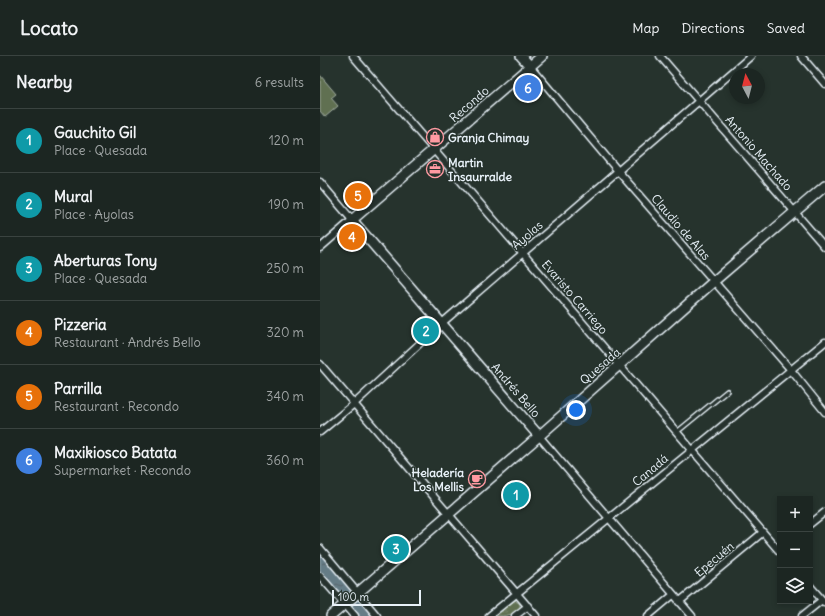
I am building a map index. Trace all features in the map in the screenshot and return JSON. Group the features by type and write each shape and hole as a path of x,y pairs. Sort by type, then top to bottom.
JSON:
{"street":[{"name":"Evaristo Carriego","path":"354,56 777,548"},
{"name":"Claudio de Alas","path":"521,56 713,282 791,370 825,412"},
{"name":"Recondo","path":"320,248 542,56"},
{"name":"Antonio Machado","path":"660,56 825,247"},
{"name":"Ayolas","path":"320,432 354,404 442,323 751,56"},
{"path":"800,56 825,84"},
{"name":"Andrés Bello","path":"320,182 692,616"},
{"name":"Quesada","path":"331,616 825,186"},
{"name":"Canadá","path":"489,616 825,342"},
{"path":"320,364 536,616"},
{"path":"813,522 825,512"},
{"name":"Epecuén","path":"680,602 762,532"},
{"path":"320,548 356,594 377,616"},
{"path":"320,576 355,616"},
{"path":"802,616 824,601 813,589"},
{"path":"648,616 673,595"},
{"path":"515,616 528,606"}],"lane":[{"path":"677,432 727,391"}],"green space":[{"path":"320,75 336,94 331,98 338,106 325,117 320,111"},
{"path":"515,600 520,604 518,610 506,616 495,616"}],"water":[{"path":"320,552 353,591 344,599 320,571"},
{"path":"359,599 373,616 359,616 350,606"}],"waterway":[{"path":"348,595 366,616"}],"place":[{"name":"Maxikiosco Batata","path":"528,88"},
{"name":"Granja Chimay","path":"435,137"},
{"name":"Martin Insaurralde","path":"435,169"},
{"name":"Parrilla","path":"358,196"},
{"name":"Pizzeria","path":"352,237"},
{"name":"Mural","path":"426,331"},
{"name":"Heladería Los Mellis","path":"477,479"},
{"name":"Gauchito Gil","path":"516,495"},
{"name":"Aberturas Tony","path":"396,549"}]}
